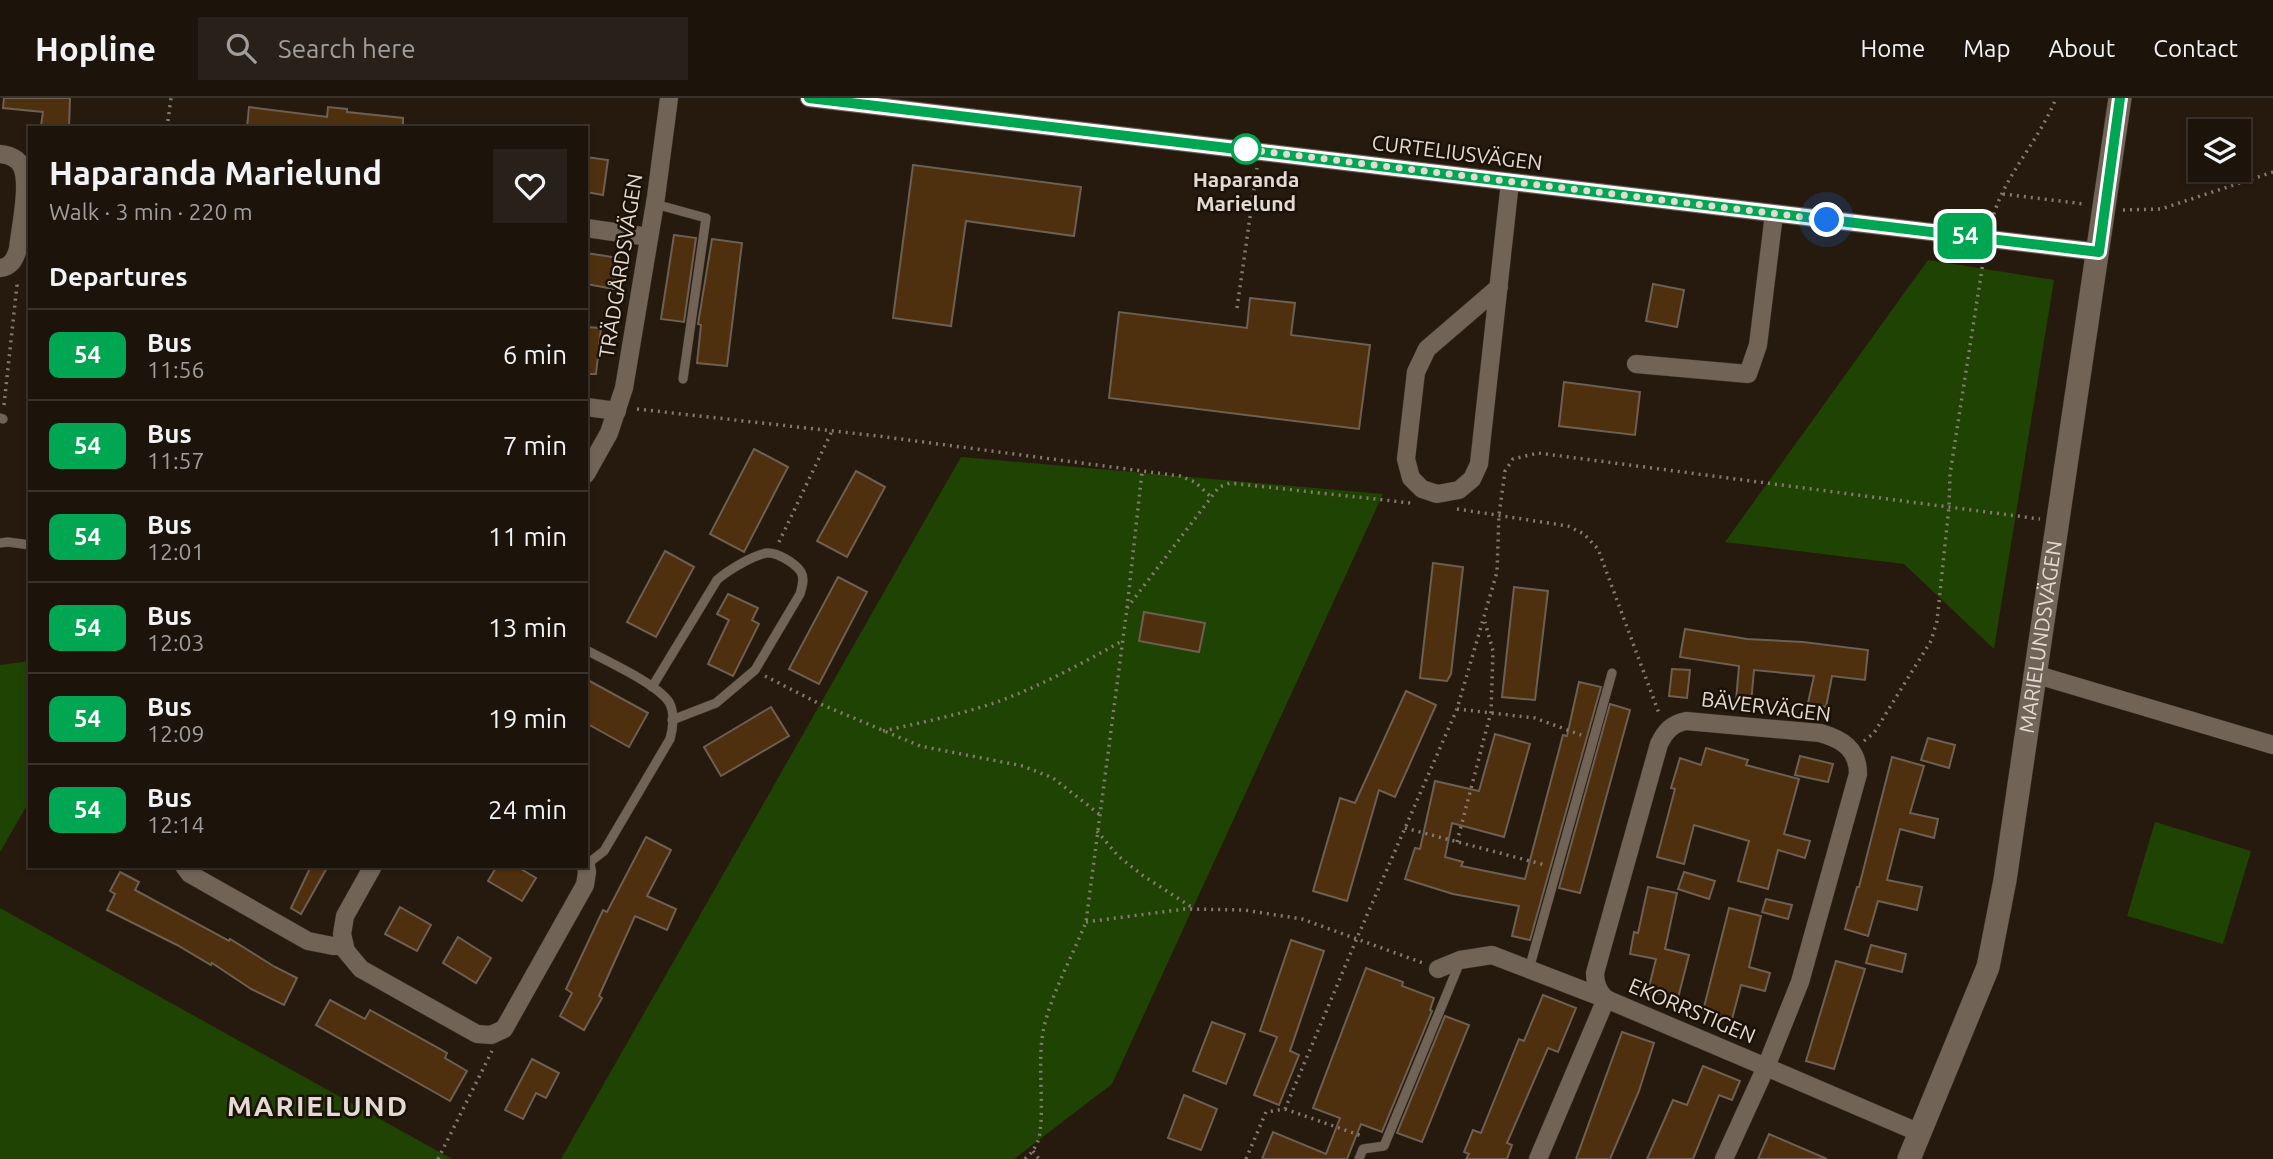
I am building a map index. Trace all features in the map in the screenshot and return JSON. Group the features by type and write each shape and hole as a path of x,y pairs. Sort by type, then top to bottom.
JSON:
{"street":[{"name":"TRÄDGÅRDSVÄGEN","path":"588,470 609,433 624,388 655,204 669,98"},
{"name":"CURTELIUSVÄGEN","path":"809,98 2099,252"},
{"name":"MARIELUNDSVÄGEN","path":"1909,1159 1988,967 2005,880 2120,98"},
{"path":"0,154 10,156 22,165 26,178 18,249 14,260 2,267"},
{"path":"1499,287 1433,342 1416,372 1406,459 1411,478 1422,489 1437,494 1459,490 1472,479 1479,464 1499,287 1510,182"},
{"path":"1636,364 1748,374 1758,345 1774,214"},
{"path":"588,228 649,237"},
{"path":"588,407 617,411"},
{"path":"2034,674 2273,745"},
{"name":"BÄVERVÄGEN","path":"1665,731 1686,721 1820,733 1838,738 1852,751"},
{"path":"1606,999 1595,981 1595,973 1659,744 1665,731"},
{"path":"1766,1067 1800,982 1858,774 1852,751"},
{"path":"186,868 190,874 308,941 344,946"},
{"path":"372,868 345,916 342,934 346,951 362,969 477,1034 491,1035 504,1029 585,885 586,868"},
{"path":"1438,969 1460,960 1492,955 1606,999"},
{"name":"EKORRSTIGEN","path":"1538,1159 1606,999 1920,1133"},
{"name":"EKORRSTIGEN","path":"1724,1159 1766,1067"}],"lane":[{"path":"655,204 706,218 684,379"},
{"path":"0,543 28,545"},
{"path":"652,687 717,580 725,572 767,553 779,555 800,571 803,582 800,594 755,670 716,704 672,720"},
{"path":"588,651 652,687 668,700 672,708 670,739 604,851 588,864"},
{"path":"1528,969 1612,673"},
{"path":"1359,1159 1363,1149 1384,1146 1460,960"}],"path":[{"path":"167,126 171,98"},
{"path":"1852,751 1874,733 1931,641 1937,621 1950,474 1987,239 1993,213 2056,98"},
{"path":"1237,308 1259,151"},
{"path":"2003,194 2132,211 2161,209 2273,172"},
{"path":"1,418 17,285 2,267"},
{"path":"617,411 634,408 832,430 1180,476 1195,482 1211,498"},
{"path":"773,554 832,430"},
{"path":"1285,1109 1457,709 1497,572 1499,515 1505,471 1513,460 1538,453 2046,519"},
{"path":"1025,1159 1039,1139 1041,1125 1042,1034 1050,1003 1086,922 1142,471"},
{"path":"1127,608 1219,487 1230,483 1423,505"},
{"path":"1448,508 1568,526 1584,534 1598,550 1665,731"},
{"path":"1457,842 1491,712 1493,650 1485,619"},
{"path":"883,731 940,719 996,702 1066,672 1122,641"},
{"path":"755,670 818,703 920,746 1023,766 1053,778 1099,814"},
{"path":"1457,709 1535,718 1594,739"},
{"path":"1405,828 1558,869"},
{"path":"1097,831 1118,856 1195,909"},
{"path":"1086,922 1195,909 1244,910 1302,919 1438,969"},
{"path":"438,1159 492,1054 491,1035"},
{"path":"1246,1159 1266,1112 1285,1109 1362,1136 1373,1148"},
{"path":"1033,1151 1039,1159"}],"green space":[{"path":"1928,260 2054,280 1994,649 1904,564 1725,542"},
{"path":"961,457 1383,494 1112,1084 1014,1159 561,1159"},
{"path":"28,661 28,803 0,852 0,665"},
{"path":"2155,822 2251,851 2223,944 2127,916"},
{"path":"0,908 452,1159 0,1159"}],"building":[{"path":"4,98 70,98 69,126 41,126 43,112 3,108"},
{"path":"249,107 327,117 328,107 347,109 347,112 403,118 403,126 247,126"},
{"path":"588,157 608,160 603,195 588,192"},
{"path":"913,165 1081,187 1074,236 966,221 951,326 893,318"},
{"path":"674,235 696,238 684,322 661,319"},
{"path":"712,239 742,243 727,366 697,363 701,325 698,324"},
{"path":"588,253 619,258 614,289 588,284"},
{"path":"1653,284 1684,290 1677,327 1646,321"},
{"path":"1250,298 1295,303 1291,335 1370,345 1359,429 1109,398 1119,312 1247,328"},
{"path":"588,327 601,328 596,374 588,374"},
{"path":"1564,382 1640,392 1635,435 1559,426"},
{"path":"754,449 788,467 744,552 710,534"},
{"path":"856,471 885,487 847,557 817,541"},
{"path":"665,551 694,567 656,637 627,622"},
{"path":"1433,563 1463,567 1451,674 1447,681 1420,678"},
{"path":"838,577 867,592 819,684 789,669"},
{"path":"1514,587 1548,591 1535,700 1502,697"},
{"path":"728,594 758,608 752,620 759,624 733,676 708,664 729,620 717,614"},
{"path":"1144,612 1205,623 1199,652 1139,641"},
{"path":"1685,629 1747,639 1868,650 1865,680 1832,676 1826,707 1808,703 1814,676 1754,670 1751,703 1736,701 1739,666 1680,657"},
{"path":"1672,669 1690,670 1687,698 1669,696"},
{"path":"588,680 648,713 629,747 588,724"},
{"path":"1579,682 1601,687 1530,940 1512,936 1519,906 1453,894 1405,879 1415,848 1420,849 1435,781 1479,791 1495,734 1530,744 1504,837 1452,823 1445,857 1463,862 1461,866 1525,879 1563,735 1567,736"},
{"path":"1406,691 1436,705 1395,797 1379,790 1347,901 1313,891 1340,798 1355,803"},
{"path":"1610,704 1630,710 1580,893 1559,888"},
{"path":"771,707 789,736 721,776 704,747"},
{"path":"1928,738 1955,745 1949,768 1921,760"},
{"path":"1706,748 1748,760 1746,765 1799,779 1784,834 1810,841 1805,858 1778,850 1768,889 1738,881 1749,841 1694,825 1684,864 1657,857 1675,789 1671,788 1680,758 1701,765"},
{"path":"1800,756 1833,764 1828,782 1795,775"},
{"path":"1892,757 1924,766 1910,813 1938,819 1934,838 1900,829 1887,880 1922,887 1917,910 1878,901 1868,936 1845,929 1859,887"},
{"path":"646,837 671,850 647,896 676,909 667,930 635,916 599,996 602,998 584,1030 560,1016 572,993 566,989 603,910 607,912"},
{"path":"310,868 327,868 301,914 291,908"},
{"path":"496,868 519,868 536,878 522,901 488,881"},
{"path":"120,872 139,882 135,890 229,941 230,939 297,978 284,1005 251,989 212,963 211,965 107,910 115,894 110,891"},
{"path":"1684,872 1715,881 1709,899 1678,889"},
{"path":"1648,887 1677,893 1665,949 1689,955 1678,998 1648,991 1656,959 1630,954 1634,932 1638,933"},
{"path":"1766,899 1792,905 1788,919 1762,912"},
{"path":"400,907 431,925 417,951 385,934"},
{"path":"1729,908 1761,916 1749,967 1770,973 1765,991 1741,985 1732,1019 1703,1011"},
{"path":"458,937 491,958 476,983 443,963"},
{"path":"1291,940 1324,951 1290,1051 1299,1055 1279,1105 1254,1095 1277,1037 1260,1031"},
{"path":"1871,945 1906,954 1902,972 1866,963"},
{"path":"1836,961 1865,969 1834,1069 1806,1061"},
{"path":"1366,968 1403,982 1402,986 1434,998 1430,1010 1432,1011 1382,1132 1361,1124 1347,1159 1262,1159 1273,1132 1326,1154 1340,1118 1313,1108"},
{"path":"1543,995 1576,1008 1558,1052 1548,1048 1507,1143 1512,1145 1507,1159 1466,1159 1469,1154 1464,1152 1473,1130 1481,1133 1519,1039 1524,1041"},
{"path":"330,1000 365,1019 370,1010 447,1053 445,1058 467,1071 450,1101 316,1025"},
{"path":"1445,1016 1469,1025 1422,1142 1397,1133"},
{"path":"1212,1022 1245,1034 1226,1084 1193,1071"},
{"path":"1622,1032 1654,1043 1639,1091 1610,1159 1576,1159"},
{"path":"532,1059 559,1073 546,1098 536,1093 523,1119 505,1110"},
{"path":"1703,1066 1740,1081 1732,1100 1719,1095 1693,1159 1647,1159 1673,1100 1687,1105"},
{"path":"1184,1095 1217,1109 1201,1150 1168,1138"},
{"path":"1769,1134 1827,1159 1758,1159"}],"bus line":[{"name":"54","path":"809,98 2099,252 2120,98"}],"place":[{"name":"Haparanda Marielund","path":"1246,149"}],"district":[{"name":"MARIELUND","path":"318,1106"}],"route":[{"path":"1246,149 1235,148 1827,220"}]}
